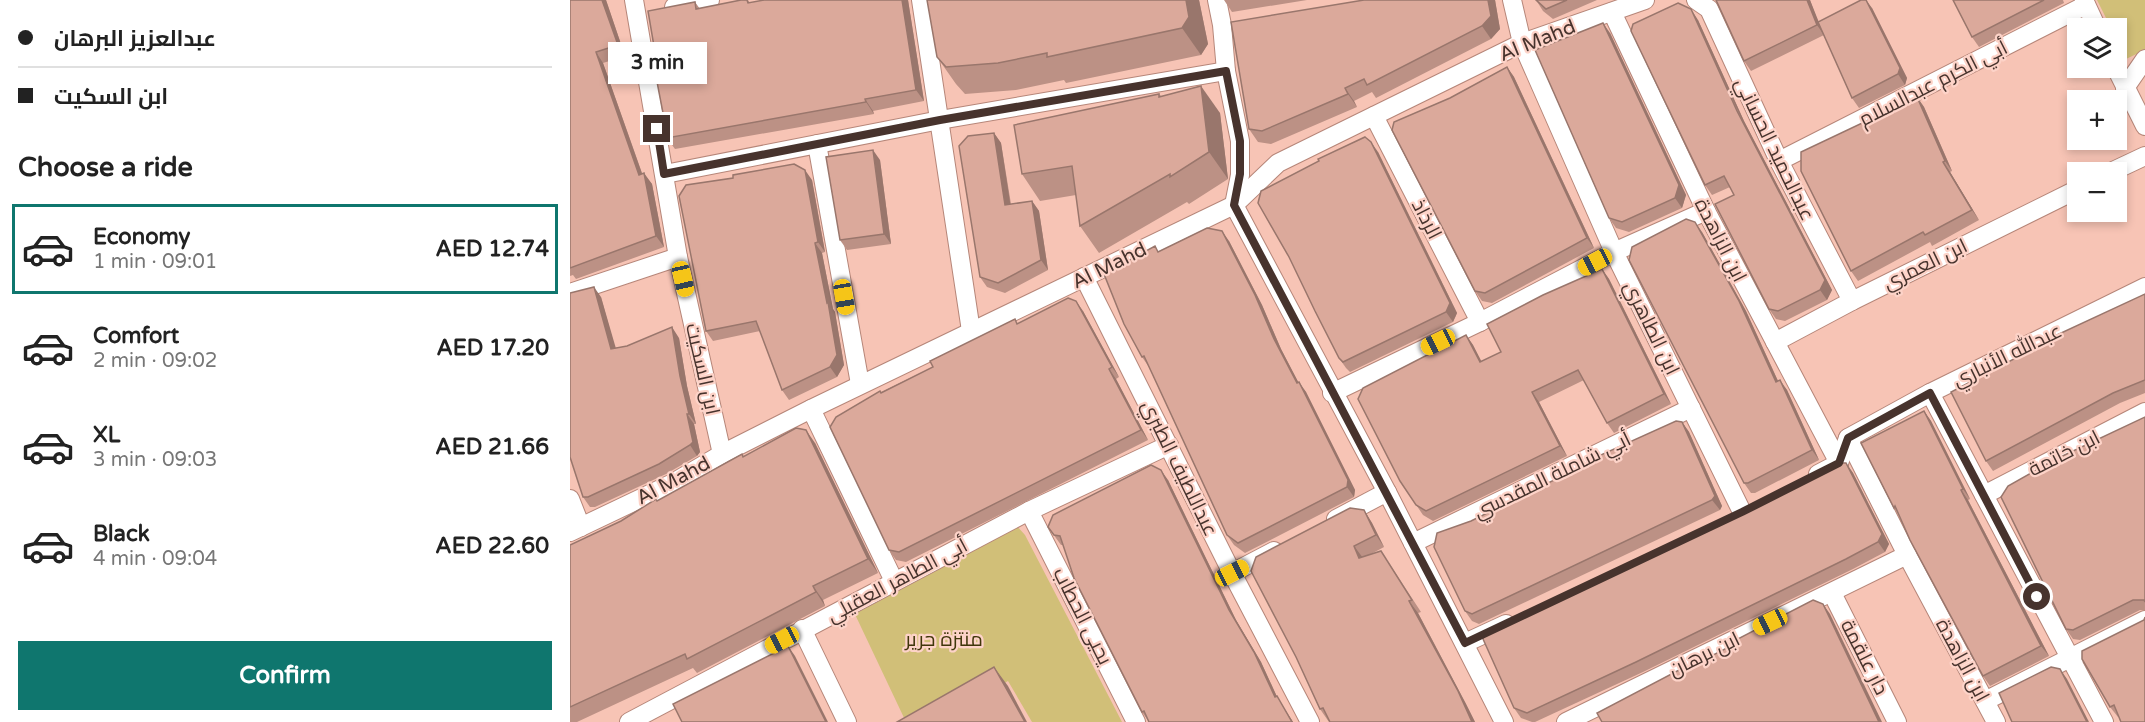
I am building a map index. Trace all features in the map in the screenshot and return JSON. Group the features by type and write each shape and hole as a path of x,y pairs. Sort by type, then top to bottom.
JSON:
{"street":[{"path":"636,8 710,0"},
{"path":"921,0 971,331"},
{"path":"1217,0 1228,24 1226,71 1240,141 1240,174 1234,205 1332,393 1387,492 1504,722"},
{"name":"ابن الطاهري","path":"1512,0 1522,43 1614,252 1742,512"},
{"name":"Al Mahd","path":"575,529 671,484 722,454 860,384 1234,205 1278,164 1374,116 1522,43 1645,0"},
{"name":"عبدالحميد الحساني","path":"1696,0 1709,9 1779,161 1852,301"},
{"path":"2085,2 2092,18"},
{"name":"أبي الكرم عبدالسلام","path":"1779,161 2085,2"},
{"name":"ابن السكيت","path":"636,8 678,257 722,454"},
{"name":"ابن الزاهدة","path":"1612,12 1706,211 1839,463"},
{"path":"2125,88 2145,59"},
{"path":"664,174 940,120 1226,71"},
{"path":"2120,78 2145,126"},
{"name":"الرذاذ","path":"1374,116 1480,322"},
{"path":"817,144 860,384"},
{"path":"2127,164 2145,156"},
{"name":"ابن العمري","path":"1775,342 1852,301 2067,194"},
{"path":"1332,393 1480,322 1614,252 1706,211"},
{"path":"570,293 678,257"},
{"name":"عبداللطيف الطبري","path":"1084,276 1232,573 1310,722"},
{"name":"عبدالله الأنباري","path":"1848,438 1930,393 2145,287"},
{"path":"1930,393 2104,722"},
{"name":"أبي شاملة المقدسي","path":"1413,543 1691,408"},
{"path":"811,409 894,581"},
{"name":"ابن خاتمة","path":"1984,495 2145,412"},
{"path":"1801,483 1839,463 1848,438"},
{"name":"ابن الزاهدة","path":"1848,438 1996,722"},
{"name":"أبي الطاهر العقيلي","path":"629,722 660,715 802,629 1029,511 1169,445"},
{"path":"1325,525 1387,492"},
{"path":"570,499 575,529"},
{"path":"1722,522 1762,502"},
{"name":"يحيى الحطاب","path":"1029,511 1136,722"},
{"path":"1232,573 1294,541"},
{"name":"ابن برهان","path":"1566,722 1907,555"},
{"name":"دار علقمة","path":"1832,593 1897,722"},
{"path":"1465,643 1527,614"},
{"path":"1985,701 2145,620"},
{"path":"802,629 847,722"}],"green space":[{"path":"2097,0 2145,0 2145,50 2127,59 2127,18 2106,18"},
{"name":"منتزة جرير","path":"1016,525 1025,535 1122,722 1032,722 1008,681 938,722 906,722 852,608"}],"building":[{"path":"570,0 602,0 618,45 596,52 639,175 644,173 656,236 570,268"},
{"path":"747,0 748,3 764,0 902,0 916,90 865,99 866,102 667,138 661,113 663,113 653,59 656,58 648,11 695,2 696,9"},
{"path":"927,0 1186,0 1189,17 1182,28 1047,57 1047,53 998,63 946,67 937,57"},
{"path":"1364,0 1488,0 1491,16 1482,26 1367,85 1364,79 1345,88 1348,94 1262,131 1249,129 1231,22"},
{"path":"1536,0 1567,0 1546,9"},
{"path":"1716,0 1807,0 1817,25 1744,61"},
{"path":"1861,0 1866,0 1900,68 1898,74 1852,98 1818,22"},
{"path":"1953,0 2044,0 1972,37"},
{"path":"1678,3 1691,9 1737,111 1825,280 1820,290 1778,311 1769,309 1715,204 1734,195 1724,176 1705,185 1631,31 1633,24"},
{"path":"1603,23 1679,185 1675,198 1622,222 1609,218 1535,50"},
{"path":"1507,67 1587,238 1485,293 1475,291 1392,130 1394,122 1450,98"},
{"path":"1201,86 1209,152 1170,177 1170,174 1080,226 1072,166 1022,174 1014,125 1159,94 1159,97"},
{"path":"1917,97 1945,161 1943,162 1972,210 1925,235 1923,232 1851,271 1801,171 1801,152"},
{"path":"994,133 1005,205 1032,201 1041,260 998,283 980,277 959,146 968,136"},
{"path":"1365,137 1371,142 1450,303 1446,312 1343,362 1289,257 1258,203 1261,191 1319,161 1318,159"},
{"path":"873,150 884,234 840,240 826,157"},
{"path":"794,164 805,170 818,242 815,243 837,355 830,367 782,390 756,321 706,331 679,196 686,185 733,178 733,175"},
{"path":"1686,219 1695,222 1739,301 1776,382 1780,380 1812,450 1748,483 1744,483 1629,260 1632,247"},
{"path":"1207,228 1222,231 1255,295 1274,339 1297,383 1299,382 1348,480 1347,487 1238,543 1227,535 1144,356 1142,357 1124,324 1104,274 1155,246 1158,252"},
{"path":"1602,269 1664,394 1607,423 1578,370 1532,392 1560,446 1426,511 1416,505 1400,481 1358,399 1363,388 1466,335 1480,362 1501,352 1487,324 1543,295"},
{"path":"594,287 611,349 627,346 672,327 693,442 659,464 588,497 583,497 570,457 570,293"},
{"path":"2145,294 2145,380 2113,393 1986,461 1951,392 2046,340"},
{"path":"1068,298 1076,301 1112,367 1109,369 1141,430 899,552 889,550 830,427 836,417 880,391 881,393 933,367 930,361 1015,319 1017,324"},
{"path":"1924,411 1963,489 1961,490 2041,646 1983,676 1861,443"},
{"path":"2145,417 2145,602 2144,600 2133,600 2073,630 2066,629 2001,497 2008,486 2054,460"},
{"path":"1676,421 1682,422 1715,496 1712,500 1472,614 1465,611 1434,547 1437,533 1471,521 1595,460 1594,458"},
{"path":"796,428 806,430 868,559 813,586 816,592 687,659 685,654 570,707 570,545 621,521 656,499 657,501 742,454 743,457"},
{"path":"1838,463 1846,463 1882,534 1878,542 1636,662 1527,713 1514,708 1483,639 1485,633 1689,536 1688,538"},
{"path":"1151,465 1161,470 1229,610 1254,652 1275,697 1277,696 1292,722 1149,722 1144,711 1142,712 1074,578 1060,536 1054,535 1048,527 1053,515"},
{"path":"1350,508 1364,510 1376,535 1354,546 1359,558 1381,551 1412,600 1409,601 1458,691 1472,722 1330,722 1323,708 1320,709 1251,571 1256,557"},
{"path":"1813,600 1823,604 1879,722 1602,722 1597,713 1729,647 1728,644"},
{"path":"2145,617 2145,722 2121,722 2114,705 2110,707 2082,659 2082,651 2144,620"},
{"path":"788,646 826,722 682,722 673,704"},
{"path":"994,667 1025,722 897,722"},
{"path":"2051,667 2060,669 2087,722 2012,722 1999,693"}],"route":[{"path":"657,129 664,174 940,120 1226,71 1240,141 1240,174 1234,205 1465,643 1599,581 1839,463 1848,438 1930,393 2037,597"}]}
